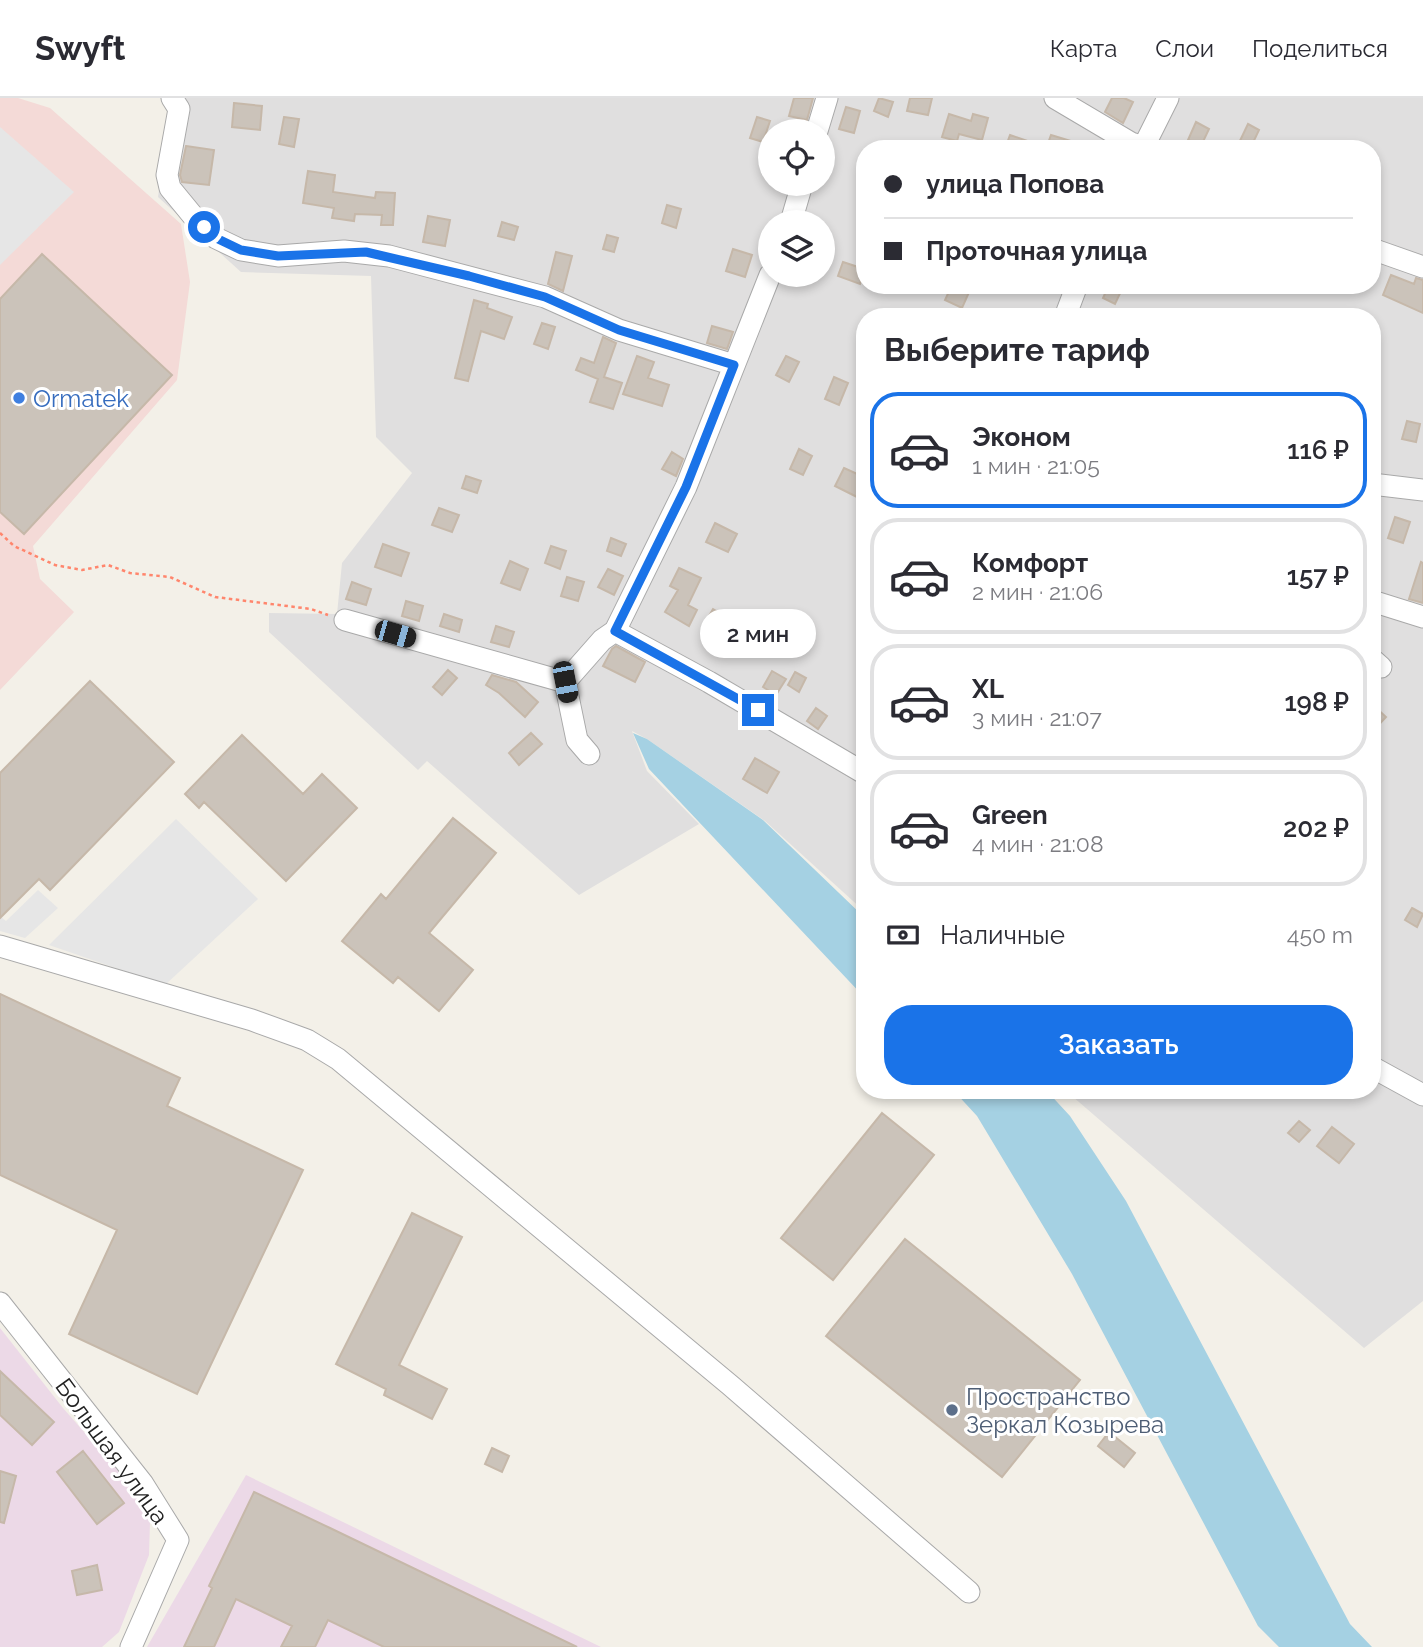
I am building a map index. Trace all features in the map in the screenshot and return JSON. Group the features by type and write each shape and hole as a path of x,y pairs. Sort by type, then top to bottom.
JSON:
{"street":[{"path":"172,98 179,109 167,175 170,188 216,238 241,250 278,256 345,251 389,256 545,297 619,330 734,365"},
{"path":"821,119 827,98"},
{"path":"1055,98 1126,140"},
{"path":"1142,140 1168,98"},
{"path":"1381,252 1423,267"},
{"path":"565,682 602,640 615,631 686,487 765,287"},
{"path":"1381,485 1423,490"},
{"path":"1381,604 1423,617"},
{"path":"345,620 565,682"},
{"path":"615,631 709,682 856,768"},
{"path":"565,682 578,740 589,754"},
{"path":"0,946 252,1020 307,1040 338,1059 730,1385 969,1592"},
{"path":"1381,1072 1423,1095"},
{"name":"Большая улица","path":"0,1303 143,1484 177,1541 131,1647"}],"path":[{"path":"0,533 14,546 55,565 82,570 108,565 130,573 170,577 215,597 311,609 345,620"}],"shaded area":[{"path":"0,98 18,98 50,108 181,224 190,282 177,380 33,546 40,579 74,612 0,690"},
{"path":"172,98 1423,98 1423,1301 1364,1348 1075,1099 1381,1099 1381,308 856,308 856,904 765,821 632,731 647,771 699,824 579,895 427,761 418,770 269,632 269,613 337,614 342,563 412,473 376,437 371,276 241,272 158,197"},
{"path":"0,127 74,192 0,265"},
{"path":"176,819 258,899 165,985 49,945"},
{"path":"38,890 58,908 25,938 0,931 0,916 6,921"},
{"path":"0,1328 63,1408 142,1498 150,1522 149,1555 119,1632 102,1647 0,1647"},
{"path":"246,1475 601,1647 147,1647"}],"water":[{"path":"633,733 647,739 763,820 856,909 856,989 649,769"},
{"path":"961,1099 1054,1099 1070,1116 1126,1201 1350,1624 1372,1647 1279,1647 1258,1626 1072,1274 977,1116"}],"building":[{"path":"794,98 813,98 807,119 789,116"},
{"path":"879,98 893,102 888,117 874,111"},
{"path":"910,98 932,98 928,115 907,111"},
{"path":"1112,98 1124,98 1133,102 1123,123 1105,112"},
{"path":"234,103 262,106 260,130 232,127"},
{"path":"846,107 860,111 854,133 839,129"},
{"path":"949,114 971,121 973,114 988,118 982,140 959,134 957,140 942,137"},
{"path":"284,117 299,119 294,147 279,144"},
{"path":"757,117 764,119 758,119 758,140 750,138"},
{"path":"1196,122 1209,129 1204,140 1188,140"},
{"path":"1248,124 1259,130 1254,140 1240,140"},
{"path":"1010,135 1025,140 1008,140"},
{"path":"1051,135 1067,140 1049,140"},
{"path":"186,146 214,150 209,185 182,182 180,175"},
{"path":"308,171 335,175 333,192 375,198 376,192 395,193 393,225 381,225 382,215 355,214 354,221 332,218 334,208 303,203"},
{"path":"667,205 681,209 676,228 662,223"},
{"path":"428,216 450,220 445,246 423,242"},
{"path":"502,222 518,227 514,240 498,236"},
{"path":"607,235 618,238 614,252 603,249"},
{"path":"733,249 752,255 745,277 726,271"},
{"path":"556,252 572,256 563,291 548,284"},
{"path":"42,254 172,375 24,534 0,512 0,299"},
{"path":"843,262 856,266 856,283 838,276"},
{"path":"1391,275 1414,284 1416,278 1423,280 1423,313 1383,295"},
{"path":"948,294 968,294 962,308 945,300"},
{"path":"1105,294 1120,294 1115,304 1103,298"},
{"path":"474,300 512,317 504,339 481,331 468,381 455,378"},
{"path":"542,323 555,327 548,349 534,344"},
{"path":"712,326 733,332 727,349 707,343"},
{"path":"603,337 616,343 604,377 622,383 613,409 590,402 598,379 576,370 581,358 594,363"},
{"path":"637,356 654,362 648,378 669,385 662,406 623,394"},
{"path":"786,356 799,362 789,382 776,375"},
{"path":"834,377 848,383 839,405 825,399"},
{"path":"1407,421 1420,424 1416,442 1402,439"},
{"path":"799,449 812,456 803,475 790,469"},
{"path":"672,452 683,459 676,476 662,469"},
{"path":"844,468 856,473 856,496 835,486"},
{"path":"466,476 481,481 477,493 462,488"},
{"path":"439,508 459,515 452,532 432,525"},
{"path":"1395,517 1410,522 1403,543 1388,538"},
{"path":"715,523 737,534 728,552 706,542"},
{"path":"611,538 626,544 621,556 607,551"},
{"path":"383,544 409,553 401,576 375,567"},
{"path":"551,546 566,551 560,569 545,563"},
{"path":"510,561 528,569 520,590 501,583"},
{"path":"1421,562 1423,563 1423,603 1409,599"},
{"path":"679,568 701,578 688,605 697,610 689,626 665,612 678,590 670,586"},
{"path":"608,569 623,576 614,595 598,587"},
{"path":"567,577 584,582 578,601 561,596"},
{"path":"352,582 371,589 366,605 346,599"},
{"path":"406,601 423,606 419,621 402,616"},
{"path":"713,609 735,622 725,639 703,626"},
{"path":"444,614 462,620 459,632 440,626"},
{"path":"496,626 514,632 509,647 491,642"},
{"path":"616,646 645,662 635,682 603,666"},
{"path":"448,670 457,678 442,695 433,687"},
{"path":"772,671 786,679 776,695 763,687"},
{"path":"795,672 806,678 799,692 788,685"},
{"path":"492,675 516,682 538,702 525,717 486,685"},
{"path":"90,681 174,762 50,890 39,879 0,918 0,773"},
{"path":"816,708 827,716 818,729 807,721"},
{"path":"531,733 542,744 519,765 509,753"},
{"path":"242,735 303,794 322,774 357,808 286,881 204,802 199,808 185,794"},
{"path":"755,758 779,772 767,793 743,779"},
{"path":"453,818 496,853 429,933 473,970 439,1011 398,977 393,983 342,941 381,894 386,899"},
{"path":"1412,908 1423,914 1417,927 1405,920"},
{"path":"0,994 180,1078 167,1106 303,1170 197,1394 69,1334 117,1230 0,1175"},
{"path":"882,1113 934,1155 833,1280 781,1238"},
{"path":"1299,1121 1310,1130 1299,1142 1288,1133"},
{"path":"1332,1127 1354,1144 1339,1163 1317,1146"},
{"path":"412,1213 462,1237 399,1365 447,1389 432,1419 384,1395 386,1389 336,1364"},
{"path":"905,1239 1080,1380 1002,1477 826,1336"},
{"path":"0,1371 54,1422 32,1445 0,1415"},
{"path":"1109,1432 1135,1453 1124,1467 1098,1446"},
{"path":"492,1448 509,1456 502,1472 485,1464"},
{"path":"83,1451 124,1503 97,1524 57,1472"},
{"path":"0,1471 16,1476 4,1523 0,1522"},
{"path":"254,1492 577,1647 384,1647 328,1620 315,1647 281,1647 292,1626 236,1599 214,1647 184,1647 212,1588 209,1586"},
{"path":"97,1565 102,1590 77,1595 72,1571"}],"place":[{"name":"Ormatek","path":"19,398"},
{"name":"Пространство Зеркал Козырева","path":"952,1410"}],"route":[{"path":"204,227 216,238 241,250 278,256 366,252 469,276 545,297 619,330 734,365 686,487 615,631 758,710"}]}
